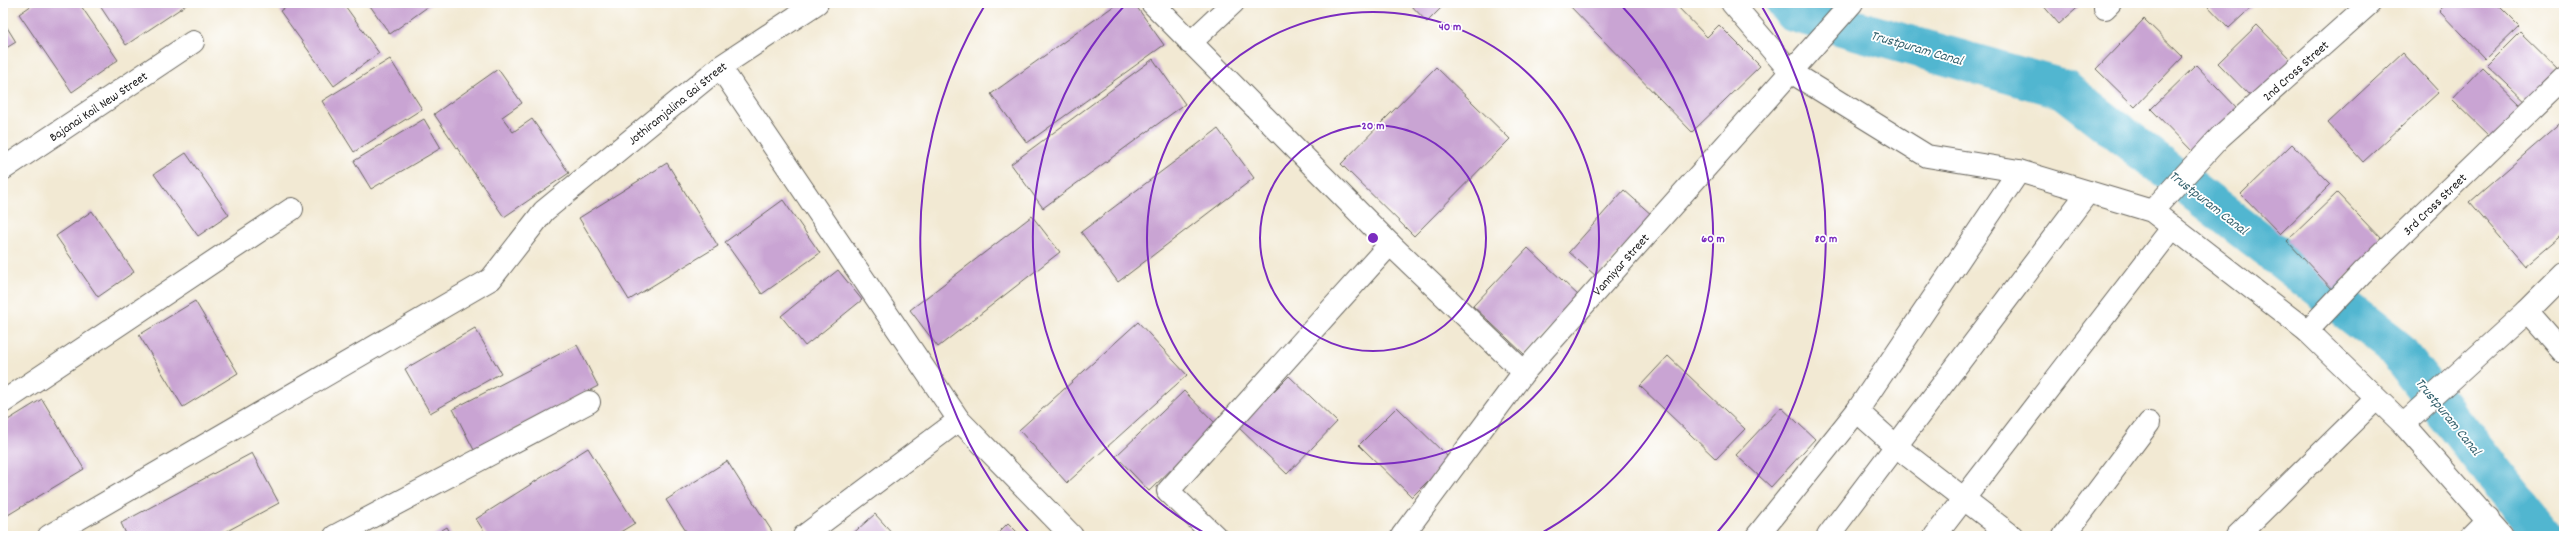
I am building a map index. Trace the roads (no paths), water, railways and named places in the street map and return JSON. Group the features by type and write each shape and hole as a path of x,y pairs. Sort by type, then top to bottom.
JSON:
{"street":[{"name":"Jothiramjalina Gai Street","path":"49,536 491,279 544,211 720,67 817,3"},
{"path":"1152,3 1390,244 1524,372"},
{"path":"1190,43 1233,3"},
{"path":"1732,3 1791,72 1927,156 2019,171 2152,211 2307,332 2403,424 2489,519 2502,536"},
{"name":"Vanniyar Street","path":"1402,536 1524,372 1852,3"},
{"name":"2nd Cross Street","path":"2152,211 2220,137 2370,3"},
{"name":"Bajanai Koil New Street","path":"3,169 193,42"},
{"path":"720,67 959,420 1072,536"},
{"name":"3rd Cross Street","path":"2307,332 2362,273 2564,78"},
{"path":"1756,536 1857,411 2019,171"},
{"path":"1828,536 1897,447 2088,192"},
{"path":"3,402 292,209"},
{"path":"1935,536 2173,227"},
{"path":"1215,536 1168,491 1390,244"},
{"path":"2403,424 2527,311 2564,274"},
{"path":"2527,311 2564,353"},
{"path":"2237,536 2376,399"},
{"path":"335,536 589,402"},
{"path":"1857,411 1897,447 2012,536"},
{"path":"804,536 959,420"},
{"path":"2064,536 2150,423"},
{"path":"2472,536 2489,519"}],"waterway":[{"name":"Trustpuram Canal","path":"1786,3 1793,12 2063,89 2391,344 2544,536"}]}
